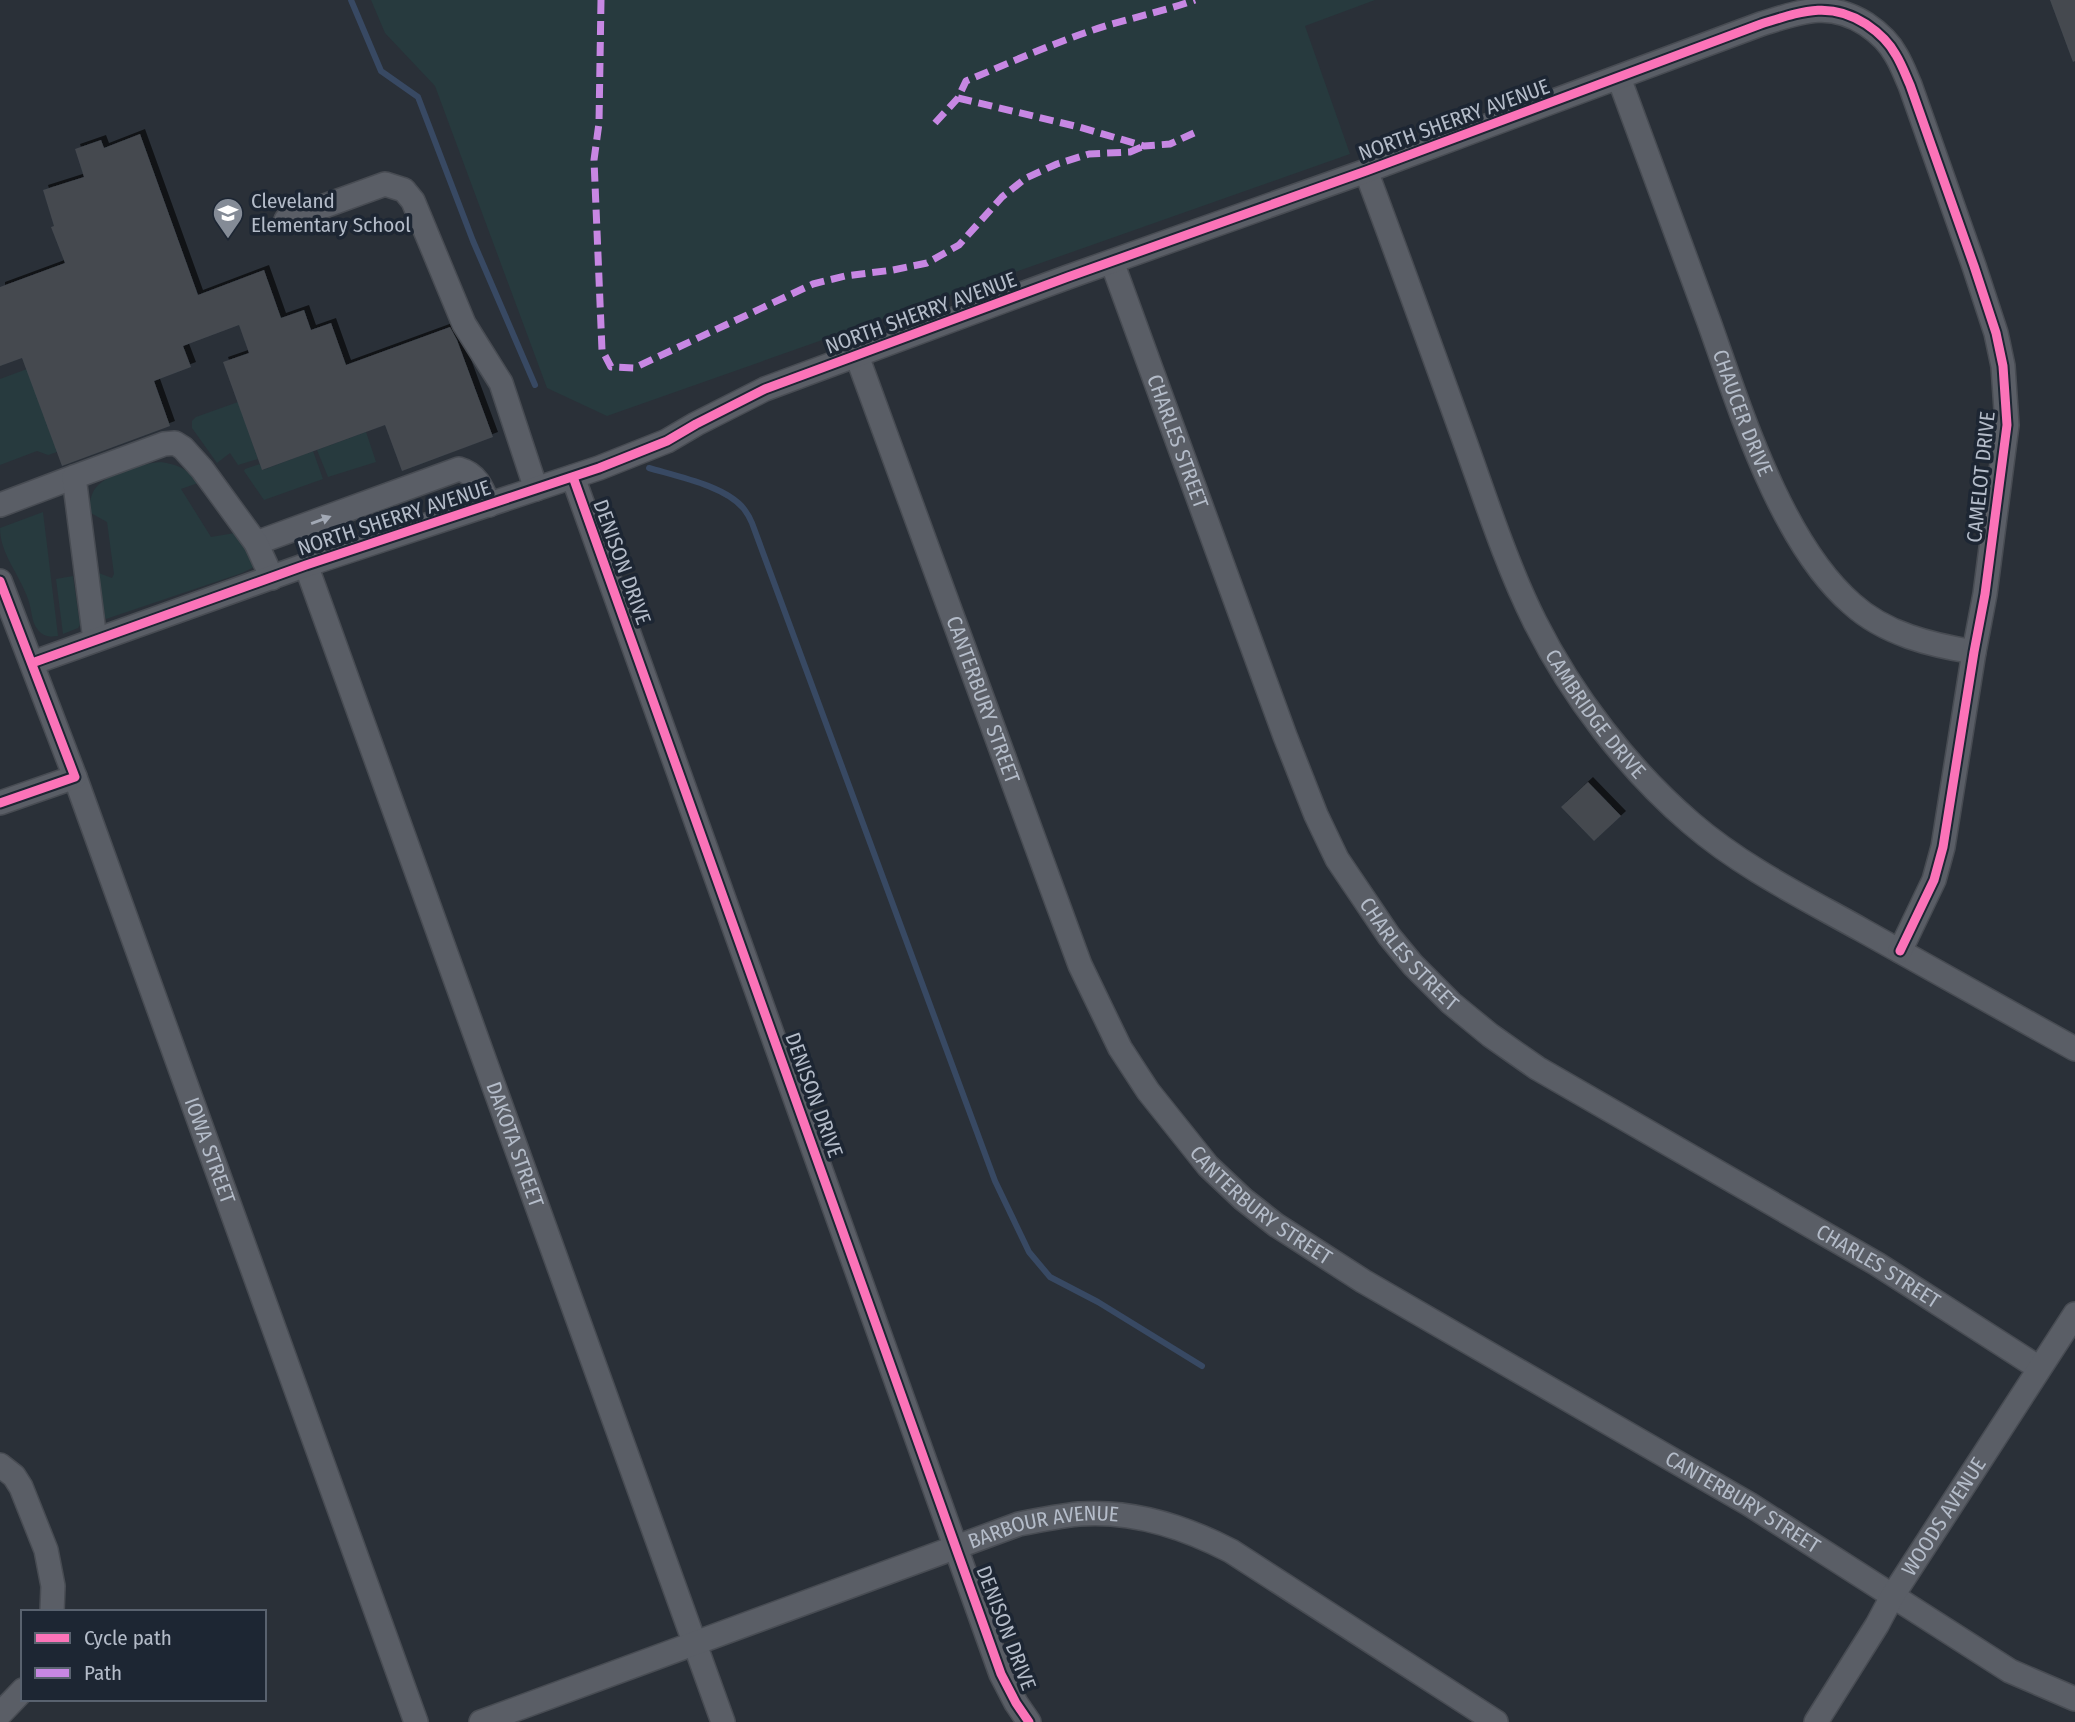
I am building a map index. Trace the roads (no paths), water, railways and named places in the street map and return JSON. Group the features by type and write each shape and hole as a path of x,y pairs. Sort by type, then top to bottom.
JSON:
{"street":[{"name":"NORTH SHERRY AVENUE","path":"32,663 306,565 573,477 658,445 765,389 1366,171 1761,24 1790,15 1828,9"},
{"name":"CAMELOT DRIVE","path":"1828,9 1843,11 1874,29 1897,55 1975,266 1996,333 2003,366 2007,425 1985,594 1943,847 1934,880 1900,951"},
{"name":"CHAUCER DRIVE","path":"1619,78 1740,409 1784,510 1808,551 1831,584 1870,618 1916,639 1974,653"},
{"name":"CAMBRIDGE DRIVE","path":"1366,171 1514,575 1546,642 1597,722 1656,792 1693,825 1761,874 2075,1049"},
{"path":"286,220 385,184 404,190 413,201 464,324 501,383 536,489"},
{"name":"CHARLES STREET","path":"1112,262 1316,815 1337,859 1397,946 1451,1003 1537,1068 1830,1236 2039,1368"},
{"name":"CANTERBURY STREET","path":"857,356 1080,965 1120,1048 1148,1091 1209,1166 1243,1199 1276,1225 1363,1281 1749,1504 2010,1671 2075,1699"},
{"path":"0,505 164,444 175,443 202,468 257,544 272,578"},
{"path":"257,544 459,469 469,472 477,479 489,505"},
{"path":"74,477 95,640"},
{"name":"DENISON DRIVE","path":"573,477 1001,1674 1029,1722"},
{"name":"DAKOTA STREET","path":"306,565 723,1722"},
{"name":"IOWA STREET","path":"0,581 75,777 416,1722"},
{"path":"0,803 75,777"},
{"name":"WOODS AVENUE","path":"1816,1722 1893,1595 2075,1314"},
{"path":"0,1465 14,1476 21,1486 46,1550 53,1586 52,1610"},
{"name":"BARBOUR AVENUE","path":"481,1722 1020,1524 1082,1514 1156,1521 1205,1537 1231,1551 1496,1722"},
{"path":"0,1714 21,1692"}],"waterway":[{"path":"351,0 381,71 418,97 473,241 535,385"},
{"path":"649,468 700,483 725,494 736,501 750,519 995,1181 1029,1252 1050,1277 1098,1302 1202,1366"}],"place":[{"name":"Cleveland Elementary School","path":"228,240"}]}
